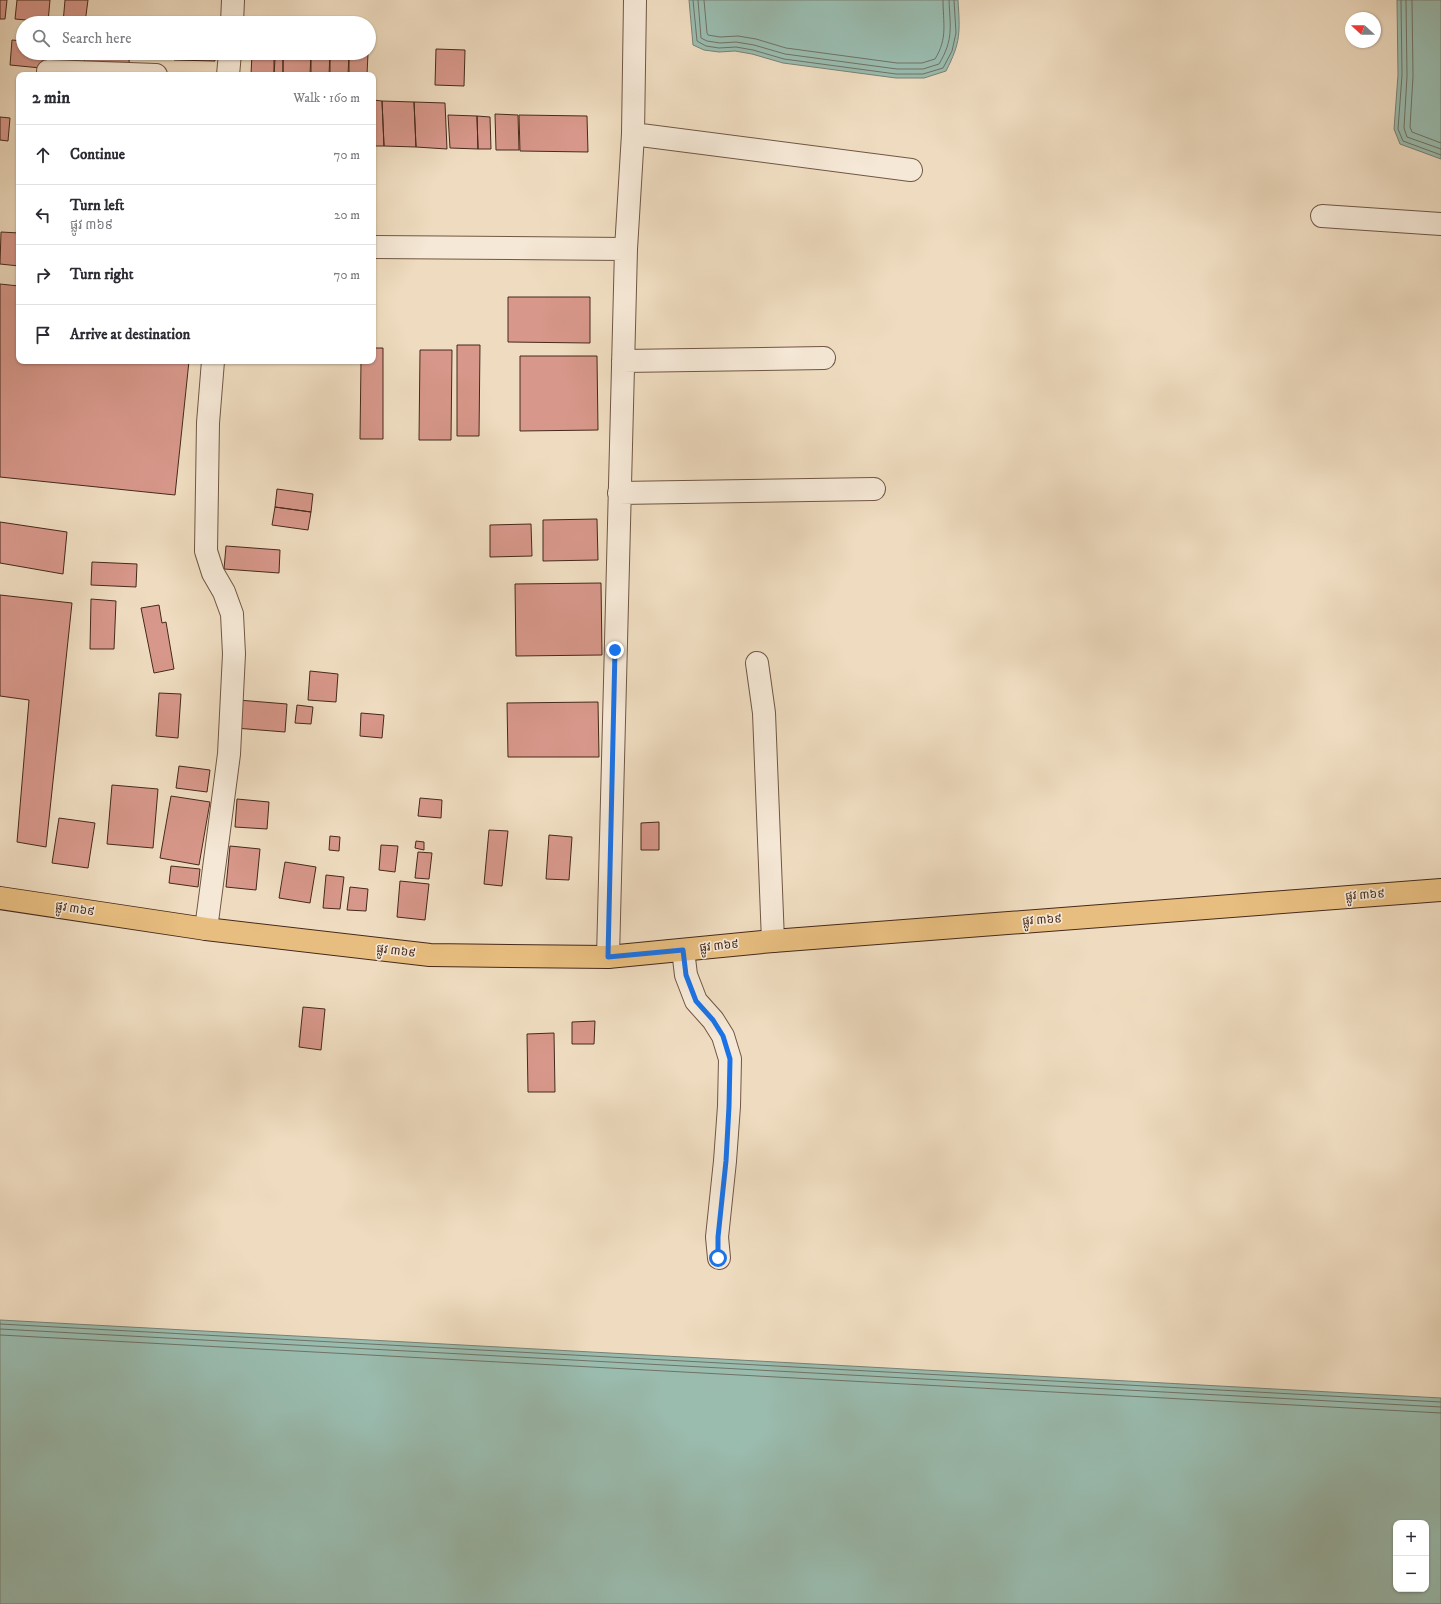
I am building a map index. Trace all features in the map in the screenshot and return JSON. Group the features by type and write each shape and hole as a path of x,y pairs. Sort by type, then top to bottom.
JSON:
{"main road":[{"name":"ផ្លូវ ៣៦៩","path":"0,898 206,929 430,955 608,957 774,941 1441,890"}],"street":[{"path":"232,16 233,0"},
{"path":"608,957 622,361 626,249 633,134 635,0"},
{"path":"228,72 229,60"},
{"path":"48,71 75,72"},
{"path":"633,134 911,170"},
{"path":"1322,216 1441,224"},
{"path":"376,247 626,249"},
{"path":"622,361 824,358"},
{"path":"206,929 229,754 234,654 232,614 206,551 208,423 213,364"},
{"path":"619,493 874,489"},
{"path":"757,663 764,713 774,941"},
{"path":"683,950 686,975 696,1001 713,1020 723,1036 730,1059 726,1161 718,1231 718,1258"}],"water":[{"path":"689,0 958,0 959,29 957,44 946,71 924,78 896,78 783,63 752,54 735,51 719,52 704,50 693,45"},
{"path":"1397,0 1441,0 1441,159 1400,144 1394,129 1398,75"},
{"path":"0,1320 1441,1398 1441,1604 0,1604"}],"building":[{"path":"0,0 7,0 5,19 0,19"},
{"path":"17,0 50,0 49,16 16,16 15,19"},
{"path":"65,0 88,0 86,16 64,16"},
{"path":"12,40 16,40 16,60 52,60 51,69 10,65"},
{"path":"436,49 465,50 464,86 435,85"},
{"path":"84,60 129,60 128,71 84,66"},
{"path":"174,60 215,60 215,61"},
{"path":"252,60 274,60 274,72 251,72"},
{"path":"275,60 283,60 283,72 274,72"},
{"path":"283,60 311,60 310,72 283,72"},
{"path":"311,60 330,60 329,72 311,72"},
{"path":"330,60 349,60 348,72 330,72"},
{"path":"349,60 368,60 367,72 349,72"},
{"path":"376,100 382,101 384,146 376,146"},
{"path":"382,101 414,102 416,147 384,146"},
{"path":"414,102 445,103 447,149 416,147"},
{"path":"495,114 518,115 519,150 496,150"},
{"path":"448,115 477,116 478,149 450,148"},
{"path":"519,115 587,116 588,152 520,151"},
{"path":"477,116 490,117 491,149 478,149"},
{"path":"0,117 10,118 8,141 0,140"},
{"path":"1,232 16,233 16,266 0,264"},
{"path":"0,284 16,286 16,364 189,364 175,495 0,477"},
{"path":"508,297 590,297 590,343 508,342"},
{"path":"457,345 480,345 479,436 457,436"},
{"path":"376,348 383,348 383,439 360,439 361,364 376,364"},
{"path":"420,350 452,350 451,440 419,440"},
{"path":"520,356 597,356 598,430 520,431"},
{"path":"277,489 313,494 311,512 275,507"},
{"path":"275,507 311,512 308,530 272,525"},
{"path":"597,519 598,560 543,561 543,520"},
{"path":"0,522 67,532 63,574 0,563"},
{"path":"531,524 532,556 490,557 490,525"},
{"path":"226,546 280,550 279,573 224,569"},
{"path":"92,562 137,564 136,587 91,585"},
{"path":"601,583 602,655 516,656 515,584"},
{"path":"0,595 72,603 46,847 17,842 29,700 0,696"},
{"path":"91,599 116,601 114,649 90,649"},
{"path":"159,605 162,623 166,622 174,669 154,673 141,608"},
{"path":"310,671 338,674 336,702 308,700"},
{"path":"159,693 181,694 178,738 156,736"},
{"path":"238,700 287,704 285,732 235,728"},
{"path":"598,702 599,757 508,757 507,703"},
{"path":"297,705 313,707 311,724 295,723"},
{"path":"361,713 384,715 382,738 360,736"},
{"path":"179,766 210,770 207,792 176,788"},
{"path":"112,785 158,789 153,848 107,844"},
{"path":"171,796 210,802 199,865 160,858"},
{"path":"420,798 442,800 441,818 418,816"},
{"path":"237,799 269,802 267,829 235,827"},
{"path":"59,818 95,823 88,868 52,863"},
{"path":"659,822 659,850 641,850 641,823"},
{"path":"489,830 508,831 502,886 484,884"},
{"path":"549,835 572,837 569,880 546,879"},
{"path":"330,836 340,837 339,851 329,850"},
{"path":"416,841 424,842 424,850 415,848"},
{"path":"381,845 398,846 395,872 379,870"},
{"path":"230,846 260,849 256,890 226,887"},
{"path":"418,852 432,853 429,879 415,878"},
{"path":"285,862 316,867 310,903 279,898"},
{"path":"171,866 200,869 198,887 169,883"},
{"path":"326,875 344,877 340,909 323,908"},
{"path":"400,881 429,884 425,920 397,917"},
{"path":"350,887 368,889 366,911 347,910"},
{"path":"303,1007 325,1009 321,1050 299,1047"},
{"path":"595,1021 594,1044 572,1044 572,1022"},
{"path":"554,1033 555,1092 528,1092 527,1034"}],"route":[{"path":"615,650 608,957 683,950 686,975 696,1001 713,1020 723,1036 730,1059 729,1106 726,1161 719,1219 718,1258"}]}
